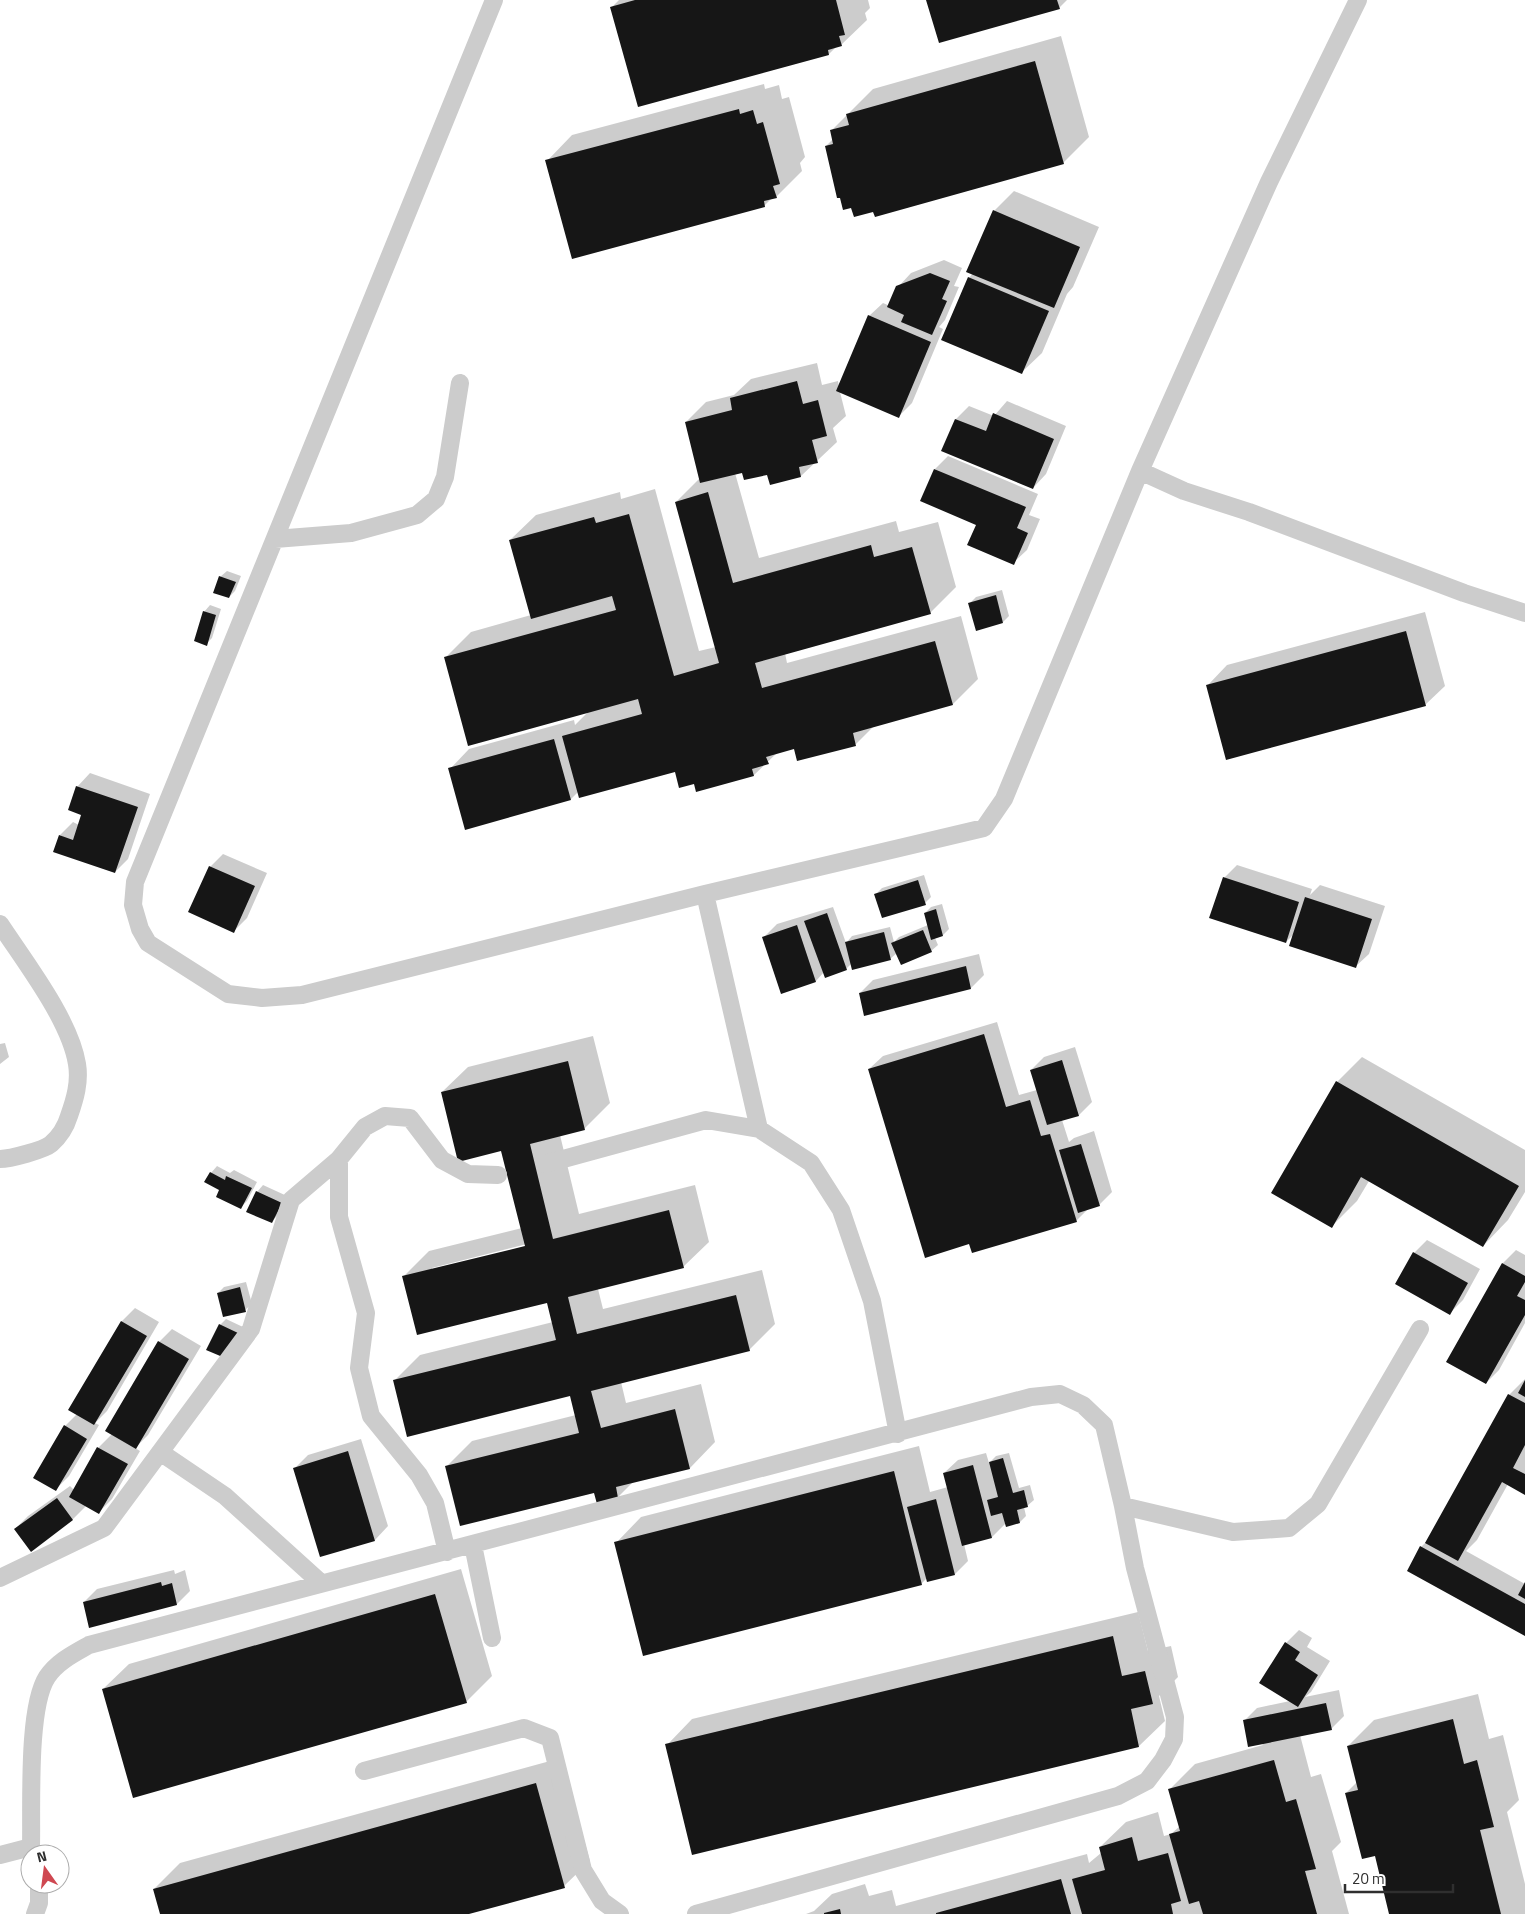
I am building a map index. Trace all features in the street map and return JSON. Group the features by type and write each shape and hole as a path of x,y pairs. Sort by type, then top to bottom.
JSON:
{"lane":[{"path":"494,0 135,882 133,905 140,928 148,943 228,994 262,998 302,994 705,894 984,828 1004,799 1140,471 1269,182 1358,0"},
{"path":"274,539 351,533 417,515 436,499 445,477 460,384"},
{"path":"1140,471 1184,491 1249,512 1464,593 1525,613"},
{"path":"705,894 759,1129"},
{"path":"0,924 44,990 68,1034 77,1064 77,1092 66,1126 50,1146 10,1159 0,1159"},
{"path":"0,1578 104,1528 251,1328 291,1200 339,1159 365,1127 385,1116 410,1118 442,1160 468,1174 498,1175"},
{"path":"545,1164 706,1120 759,1129 811,1163 841,1210 872,1301 898,1434"},
{"path":"339,1159 339,1217 366,1313 359,1368 370,1416 419,1475 435,1503 447,1552"},
{"path":"1123,1506 1233,1532 1289,1528 1318,1504 1420,1329"},
{"path":"32,1844 36,1705 47,1678 65,1658 89,1645 898,1434 1031,1397 1060,1394 1083,1405 1104,1424 1135,1568 1175,1716 1174,1739 1163,1760 1147,1781 1118,1796 696,1914"},
{"path":"160,1452 225,1496 322,1583"},
{"path":"473,1545 492,1638"},
{"path":"364,1771 524,1728 550,1738 583,1870 602,1901 620,1914"},
{"path":"0,1855 20,1852"},
{"path":"35,1914 40,1903 40,1894"}],"building":[{"path":"635,0 836,0 845,35 839,36 842,46 828,50 829,55 638,107 610,7"},
{"path":"926,0 1057,0 1060,9 939,43"},
{"path":"1035,61 1064,164 875,217 873,212 854,217 851,208 843,210 840,198 837,198 825,146 833,144 830,130 849,125 846,114"},
{"path":"739,109 740,114 753,110 757,124 763,122 780,184 773,186 777,198 764,201 765,207 572,259 545,160"},
{"path":"993,210 1080,247 1054,308 966,272"},
{"path":"930,273 950,281 942,299 947,301 932,335 901,322 904,315 887,307 896,286"},
{"path":"968,277 1049,311 1022,374 941,340"},
{"path":"868,315 931,342 899,418 836,391"},
{"path":"797,381 803,404 818,400 827,436 812,440 818,463 799,467 801,477 770,485 767,475 744,480 742,473 700,483 685,422 732,410 730,398"},
{"path":"993,413 1054,439 1033,489 941,451 955,419 986,431"},
{"path":"934,469 1026,507 1017,528 1028,533 1014,565 967,545 976,525 920,501"},
{"path":"708,492 733,583 871,545 874,557 912,547 931,614 755,663 762,688 935,641 953,705 853,733 856,746 797,761 794,749 766,757 769,764 752,769 754,776 696,792 694,784 679,788 675,772 579,798 562,736 642,714 638,699 468,746 444,657 616,610 612,596 531,619 509,540 594,517 596,523 629,514 674,676 719,663 675,502"},
{"path":"219,576 236,582 229,598 213,593"},
{"path":"996,595 1003,623 976,631 968,603"},
{"path":"203,611 216,615 207,646 194,641"},
{"path":"1406,631 1426,706 1226,760 1206,685"},
{"path":"554,739 571,800 465,830 448,768"},
{"path":"76,786 138,807 115,873 53,852 59,835 73,840 81,815 68,810"},
{"path":"209,866 255,886 234,933 188,912"},
{"path":"1223,877 1299,902 1286,943 1209,918"},
{"path":"918,880 926,905 882,918 874,894"},
{"path":"1305,897 1372,919 1356,968 1289,946"},
{"path":"936,909 943,936 931,940 924,913"},
{"path":"827,913 847,970 825,978 804,921"},
{"path":"797,925 816,982 781,994 762,937"},
{"path":"923,930 932,952 901,965 891,943"},
{"path":"884,932 891,960 852,970 845,942"},
{"path":"966,966 971,989 864,1016 859,993"},
{"path":"984,1034 1006,1107 1030,1100 1041,1136 1050,1134 1077,1222 972,1253 969,1244 925,1258 868,1069"},
{"path":"1062,1060 1079,1116 1047,1125 1030,1070"},
{"path":"568,1061 585,1130 530,1144 553,1239 669,1210 684,1268 568,1297 577,1334 736,1295 750,1351 591,1391 601,1428 675,1409 690,1469 616,1487 618,1498 597,1504 594,1493 460,1526 445,1466 579,1433 570,1396 407,1437 393,1380 556,1340 547,1303 417,1335 402,1276 525,1246 501,1151 458,1162 441,1092"},
{"path":"1336,1081 1519,1186 1483,1247 1361,1177 1332,1228 1271,1193"},
{"path":"1081,1144 1100,1206 1078,1213 1059,1150"},
{"path":"210,1172 225,1180 226,1176 252,1188 241,1209 216,1197 219,1190 204,1182"},
{"path":"256,1191 282,1203 272,1223 246,1212"},
{"path":"1413,1252 1468,1283 1450,1315 1395,1284"},
{"path":"1502,1263 1525,1276 1525,1282 1517,1296 1525,1300 1525,1315 1486,1384 1446,1362"},
{"path":"240,1287 246,1312 223,1317 217,1293"},
{"path":"121,1321 147,1336 94,1425 68,1410"},
{"path":"219,1324 238,1333 225,1358 206,1350"},
{"path":"158,1341 189,1359 136,1449 105,1431"},
{"path":"1525,1380 1525,1397 1518,1393"},
{"path":"1508,1394 1525,1403 1525,1445 1513,1468 1525,1474 1525,1495 1502,1482 1458,1561 1425,1543"},
{"path":"64,1425 87,1439 56,1491 33,1478"},
{"path":"97,1447 128,1464 99,1514 69,1497"},
{"path":"348,1451 375,1541 320,1557 293,1468"},
{"path":"1003,1458 1013,1493 1024,1490 1028,1507 1017,1510 1020,1523 1006,1527 1002,1513 991,1516 987,1500 998,1497 989,1462"},
{"path":"973,1465 992,1538 962,1546 943,1473"},
{"path":"894,1471 922,1585 643,1656 614,1542"},
{"path":"57,1498 73,1520 31,1552 14,1529"},
{"path":"936,1499 955,1575 927,1582 907,1507"},
{"path":"1420,1546 1525,1604 1525,1636 1407,1571"},
{"path":"161,1582 162,1586 172,1583 177,1605 89,1628 83,1602"},
{"path":"1525,1582 1525,1599 1518,1595"},
{"path":"435,1594 467,1703 133,1798 102,1689"},
{"path":"1113,1636 1122,1676 1145,1671 1153,1704 1131,1709 1139,1747 692,1855 665,1744"},
{"path":"1285,1642 1300,1652 1295,1660 1318,1675 1298,1707 1259,1683"},
{"path":"1326,1703 1332,1730 1248,1747 1243,1720"},
{"path":"1453,1719 1464,1764 1477,1760 1494,1827 1480,1830 1501,1914 1389,1914 1375,1856 1362,1859 1345,1793 1358,1790 1347,1746"},
{"path":"1274,1760 1286,1802 1296,1799 1316,1869 1305,1871 1317,1914 1203,1914 1199,1901 1189,1904 1169,1834 1180,1831 1168,1789"},
{"path":"536,1783 565,1888 469,1914 160,1914 153,1889"},
{"path":"1132,1837 1138,1861 1168,1853 1181,1901 1171,1904 1173,1914 1082,1914 1072,1879 1105,1870 1099,1847"},
{"path":"1061,1879 1071,1914 936,1914 936,1913"},
{"path":"840,1909 841,1914 824,1914 824,1913"}]}
